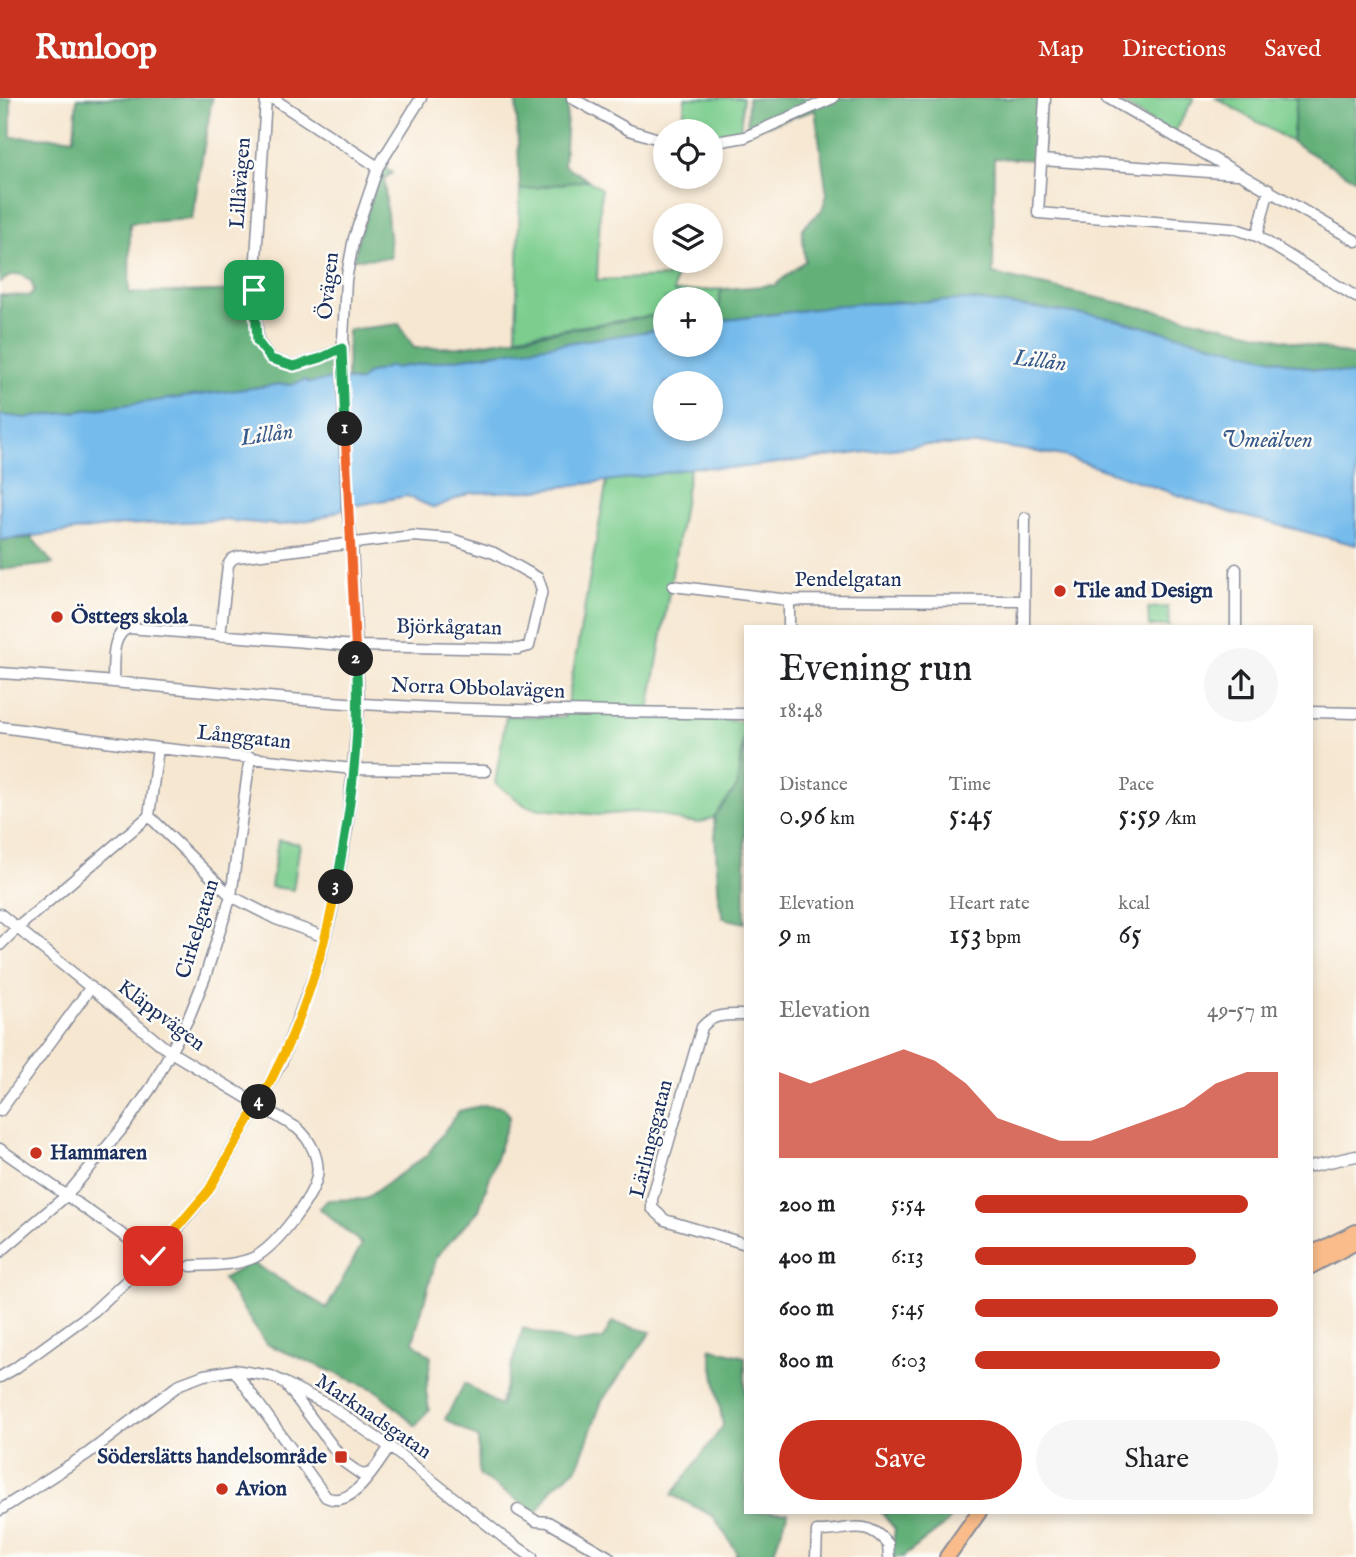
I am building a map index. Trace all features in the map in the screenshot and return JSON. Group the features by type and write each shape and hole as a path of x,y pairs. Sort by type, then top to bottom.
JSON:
{"highway":[{"path":"1313,1253 1356,1232"},
{"path":"1313,1265 1356,1242"},
{"path":"937,1557 966,1514"},
{"path":"947,1557 978,1514"}],"street":[{"name":"Lillåvägen","path":"266,98 254,290 257,341 271,359 294,366 342,348"},
{"path":"272,98 378,167"},
{"name":"Övägen","path":"0,1377 94,1311 153,1256 209,1190 281,1063 318,965 347,829 359,704 352,544 347,507 342,360 349,259 362,208 378,167 421,98"},
{"path":"572,98 629,130 653,137"},
{"path":"723,141 745,137 833,98"},
{"path":"1045,98 1038,214 1233,228 1257,236 1356,297"},
{"path":"1108,98 1356,241"},
{"path":"1042,160 1240,174"},
{"path":"1257,236 1269,189"},
{"path":"1024,625 1026,518"},
{"name":"Björkågatan","path":"352,544 413,536 451,539 494,552 538,578 542,590 529,646 518,649 355,646"},
{"path":"220,636 228,565 232,559 352,544"},
{"path":"1236,569 1236,625"},
{"name":"Pendelgatan","path":"673,586 789,600 1024,601"},
{"path":"789,600 789,625"},
{"path":"113,681 117,638 124,629 355,646"},
{"name":"Norra Obbolavägen","path":"0,673 359,704 566,712 744,713"},
{"path":"1313,712 1356,713"},
{"name":"Långgatan","path":"0,727 158,748 353,769 485,771"},
{"path":"0,945 149,816 158,748"},
{"name":"Cirkelgatan","path":"0,1252 66,1196 126,1124 153,1085 189,1017 205,978 231,897 250,757"},
{"path":"149,816 231,897 276,919 325,937"},
{"name":"Kläppvägen","path":"0,914 169,1051 309,1137 317,1175 282,1235 261,1253 237,1262 191,1266"},
{"path":"0,1111 91,987"},
{"name":"Lärlingsgatan","path":"744,1015 718,1015 702,1027 652,1209 665,1220 744,1243"},
{"path":"0,1149 153,1256"},
{"path":"1313,1166 1356,1156"},
{"path":"234,1370 326,1497 334,1501 345,1499 354,1493 390,1447"},
{"name":"Marknadsgatan","path":"0,1510 87,1454 180,1384 204,1375 234,1370 271,1376 330,1406 390,1447 503,1537 533,1557"},
{"path":"284,1381 345,1463 362,1475 370,1473"},
{"path":"518,1510 536,1521 548,1522 609,1557"},
{"path":"816,1557 817,1531 862,1526 872,1529 888,1544 889,1557"}],"green space":[{"path":"0,98 11,98 11,137 74,138 77,98 212,98 192,219 130,223 129,293 254,290 263,350 294,366 342,348 339,379 312,383 305,380 291,385 282,384 27,418 0,415 0,295 29,296 34,290 31,281 19,274 0,282"},
{"path":"516,98 568,98 564,165 588,180 520,190"},
{"path":"685,98 743,98 740,134 723,138 723,119 683,119"},
{"path":"748,98 1045,98 1042,160 994,158 993,274 1356,356 1356,375 1313,369 1104,317 972,300 854,304 723,320 725,289 775,285 805,261 802,229 822,210 827,194 815,110 747,132"},
{"path":"1114,98 1194,98 1173,135"},
{"path":"1216,98 1297,98 1292,142"},
{"path":"1297,98 1356,98 1356,180 1292,142"},
{"path":"383,166 392,173 384,179 391,258 354,259 358,239"},
{"path":"588,180 601,189 597,280 667,277 667,273 676,273 674,287 653,287 653,316 516,336 520,190"},
{"path":"653,316 653,331 394,368 391,366 367,374 360,382 347,379 348,330 399,324 414,348 460,347"},
{"path":"690,468 649,711 744,722 737,787 714,817 701,823 681,821 659,814 632,812 599,815 526,806 495,783 506,716 565,717 607,480"},
{"path":"32,538 53,564 0,570 0,540"},
{"path":"1168,607 1169,625 1149,625 1148,608"},
{"path":"744,741 744,923 723,918 719,901 714,817 737,787"},
{"path":"278,840 300,844 293,890 271,887"},
{"path":"485,1105 503,1107 510,1116 479,1210 437,1256 413,1342 431,1357 426,1391 429,1409 416,1426 376,1390 266,1344 223,1279 251,1262 327,1308 362,1244 319,1208 328,1200 365,1199 427,1155 459,1111"},
{"path":"612,1322 651,1332 602,1401 577,1468 552,1488 537,1513 479,1475 478,1438 445,1419 465,1383 500,1406 523,1328 573,1343 603,1339"},
{"path":"710,1348 744,1357 744,1514 787,1514 772,1557 735,1557 737,1552 713,1516 672,1495 723,1426"},
{"path":"883,1514 954,1514 947,1523 903,1557 891,1557 895,1529"}],"water":[{"name":"Umeälven","path":"972,300 1104,317 1313,369 1356,375 1356,545 1228,512 1063,456 993,445 924,445 736,468 696,467 529,491 470,493 434,508 407,496 347,507 321,518 280,525 222,520 124,525 0,540 0,415 27,418 282,384 291,385 305,380 309,383 342,379 359,382 367,374 391,366 394,368 653,331 653,357 723,357 723,320 854,304"}],"place":[{"name":"Tile and Design","path":"1060,591"},
{"name":"Östtegs skola","path":"57,617"},
{"name":"Hammaren","path":"36,1153"},
{"name":"Söderslätts handelsområde","path":"341,1457"},
{"name":"Avion","path":"222,1489"}],"route":[{"path":"153,1256 162,1249 209,1190 281,1063 318,965 331,915 349,812 359,704 352,544 347,507 342,348 309,363 294,366 271,359 257,341 254,290"}],"water label":[{"name":"Lillån","path":"1040,361"},
{"name":"Lillån","path":"267,435"}]}
